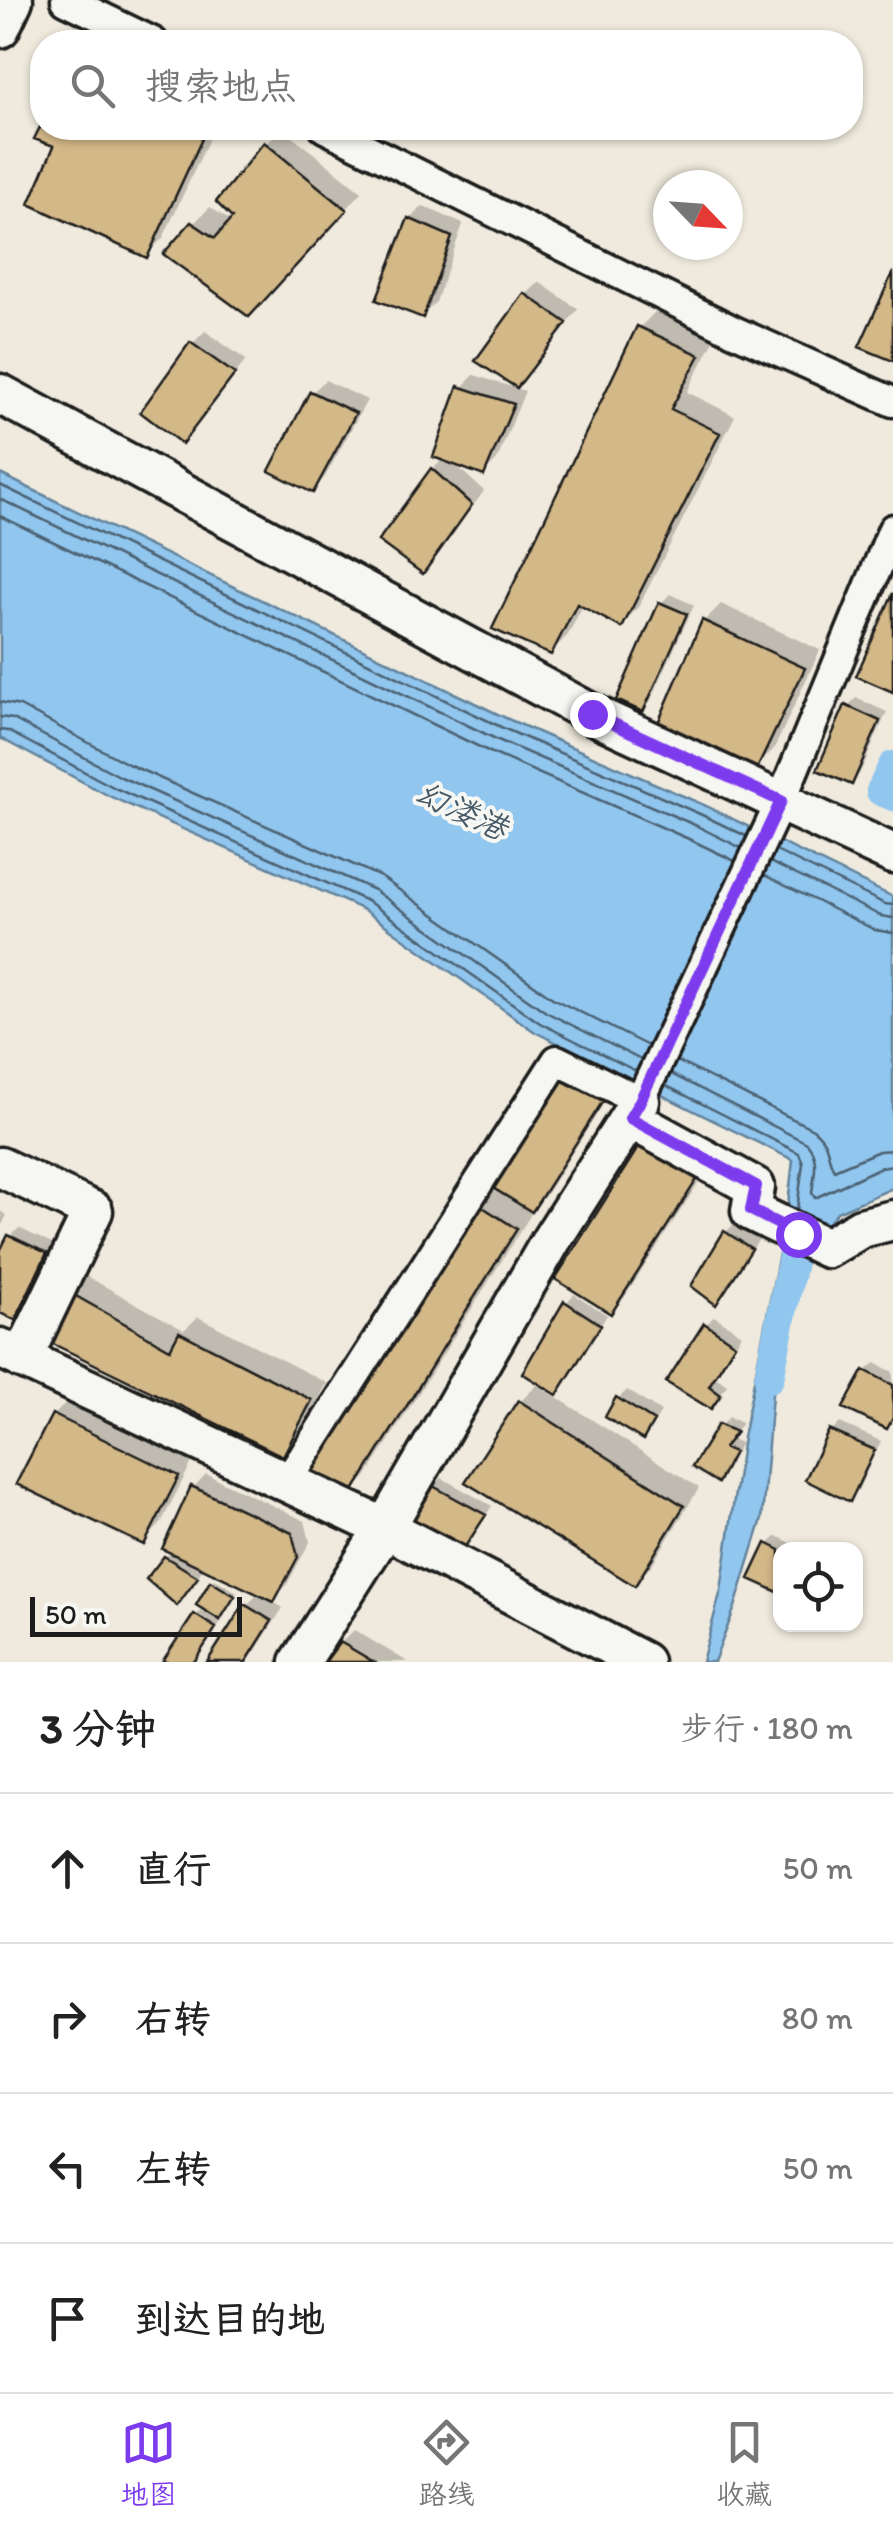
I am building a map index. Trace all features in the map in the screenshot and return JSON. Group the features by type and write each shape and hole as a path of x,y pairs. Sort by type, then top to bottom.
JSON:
{"street":[{"path":"0,28 13,0"},
{"path":"66,0 129,30"},
{"path":"348,140 734,330 893,402"},
{"path":"0,394 775,814 893,854"},
{"path":"300,1662 386,1528 552,1239 635,1110 775,814 893,529"},
{"path":"288,1482 557,1060 756,1186 751,1210 826,1248 861,1228 893,1220"},
{"path":"0,1167 92,1211 11,1353 386,1528 643,1662"}],"water":[{"name":"幻溇港","path":"0,474 508,719 706,806 893,897 893,1188 837,1212 781,1283 762,1519 714,1662 702,1662 721,1590 743,1437 787,1213 793,1160 535,1032 364,910 111,797 0,738"}],"building":[{"path":"37,140 201,140 147,258 29,204 54,146"},
{"path":"264,142 347,210 249,317 163,254 191,222 215,238 232,218 216,202"},
{"path":"408,218 452,237 423,318 376,300"},
{"path":"893,272 893,361 859,347"},
{"path":"524,293 567,323 517,388 475,361"},
{"path":"637,326 700,355 671,409 720,433 622,628 577,604 551,655 492,629"},
{"path":"190,342 235,374 182,444 140,412"},
{"path":"458,386 514,404 484,476 433,457"},
{"path":"310,391 356,413 313,493 269,471"},
{"path":"431,468 472,505 423,574 378,541"},
{"path":"893,593 893,692 856,676"},
{"path":"659,602 687,614 643,712 616,700"},
{"path":"702,620 805,668 757,769 658,723"},
{"path":"845,705 880,721 852,785 817,770"},
{"path":"561,1074 603,1101 532,1212 488,1185"},
{"path":"641,1143 698,1178 611,1314 555,1279"},
{"path":"478,1204 517,1229 350,1497 307,1471"},
{"path":"724,1231 752,1249 716,1305 691,1286"},
{"path":"8,1235 47,1253 15,1320 0,1313 0,1251"},
{"path":"67,1291 170,1349 179,1332 312,1400 283,1456 43,1339"},
{"path":"564,1301 601,1325 557,1395 522,1373"},
{"path":"704,1323 735,1344 709,1386 721,1395 711,1409 666,1382"},
{"path":"864,1370 893,1385 893,1418 887,1429 843,1408"},
{"path":"616,1397 654,1421 643,1440 605,1417"},
{"path":"518,1400 684,1506 635,1586 465,1482"},
{"path":"52,1414 179,1476 144,1545 16,1484"},
{"path":"718,1424 736,1432 724,1448 734,1452 718,1483 692,1467"},
{"path":"829,1430 875,1450 850,1502 805,1480"},
{"path":"431,1485 486,1515 459,1556 409,1525"},
{"path":"191,1486 292,1533 298,1557 274,1602 162,1549"},
{"path":"766,1543 773,1546 773,1590 749,1579"},
{"path":"164,1556 198,1577 177,1606 146,1579"},
{"path":"210,1581 235,1596 220,1620 196,1605"},
{"path":"244,1604 272,1621 246,1662 207,1662"},
{"path":"194,1614 216,1628 194,1662 162,1662"},
{"path":"340,1642 374,1662 325,1662"}],"waterway":[{"path":"893,766 881,791 893,796"},
{"path":"769,1378 798,1232"}],"route":[{"path":"592,714 781,801 630,1118 756,1186 751,1210 798,1234"}]}
